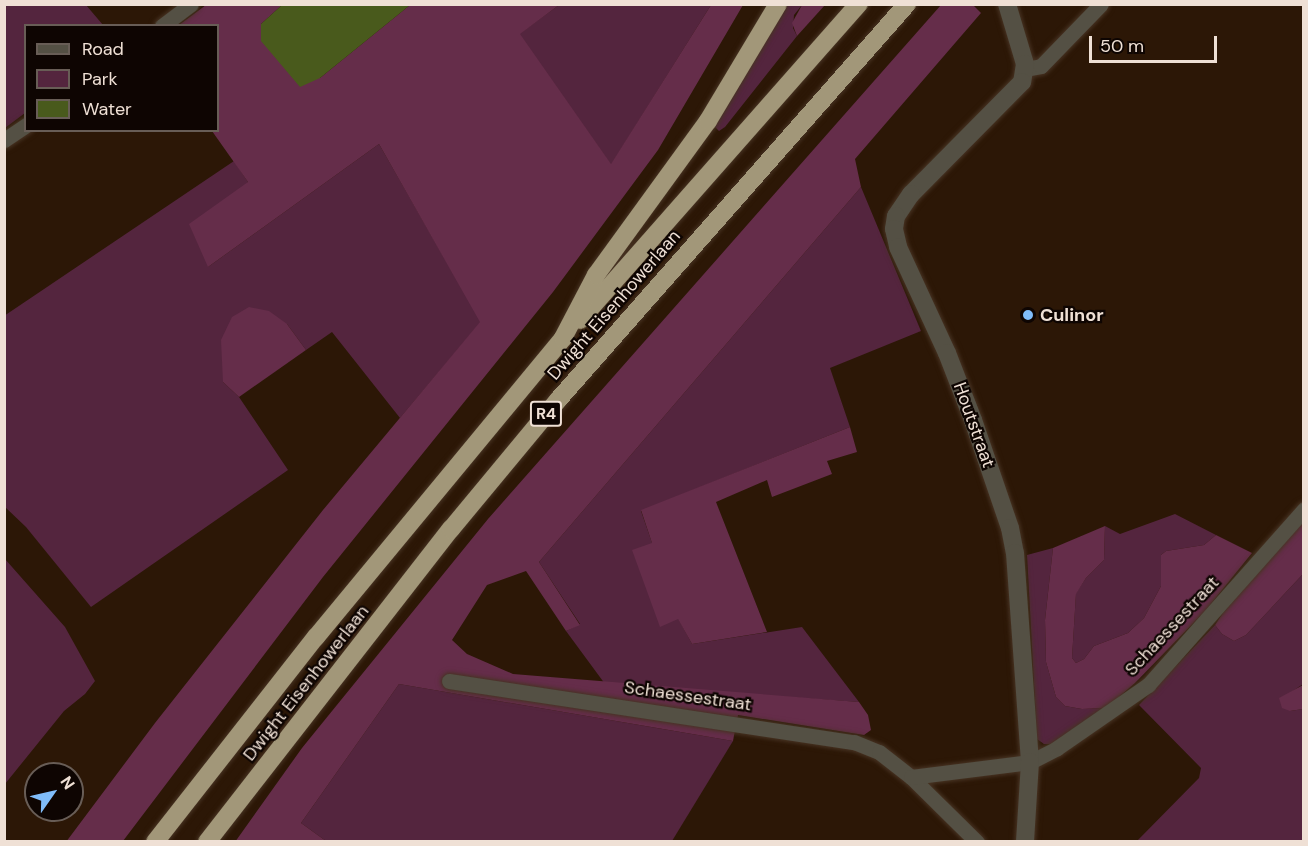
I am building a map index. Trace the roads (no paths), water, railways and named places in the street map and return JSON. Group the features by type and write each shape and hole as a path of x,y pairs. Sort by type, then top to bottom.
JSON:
{"highway":[{"path":"563,338 596,275 708,121 778,4"},
{"name":"Dwight Eisenhowerlaan","path":"563,338 859,4"},
{"name":"Dwight Eisenhowerlaan","path":"207,842 451,529 544,417 907,4"},
{"name":"R4","path":"156,842 316,637 563,338"}],"street":[{"path":"165,24 191,4"},
{"path":"1007,4 1026,69 1041,66 1101,4"},
{"name":"Houtstraat","path":"1025,842 1030,762 1015,553 1010,528 973,420 947,353 898,247 894,229 896,216 901,206 1018,88 1026,69"},
{"path":"4,140 24,126"},
{"name":"Schaessestraat","path":"911,777 1030,762 1057,748 1148,685 1304,509"},
{"name":"Schaessestraat","path":"449,681 854,742 879,752 911,777 977,842"}],"water":[{"path":"282,5 410,5 320,78 300,87 261,41 261,24"}],"place":[{"name":"Culinor","path":"1028,315"}]}
